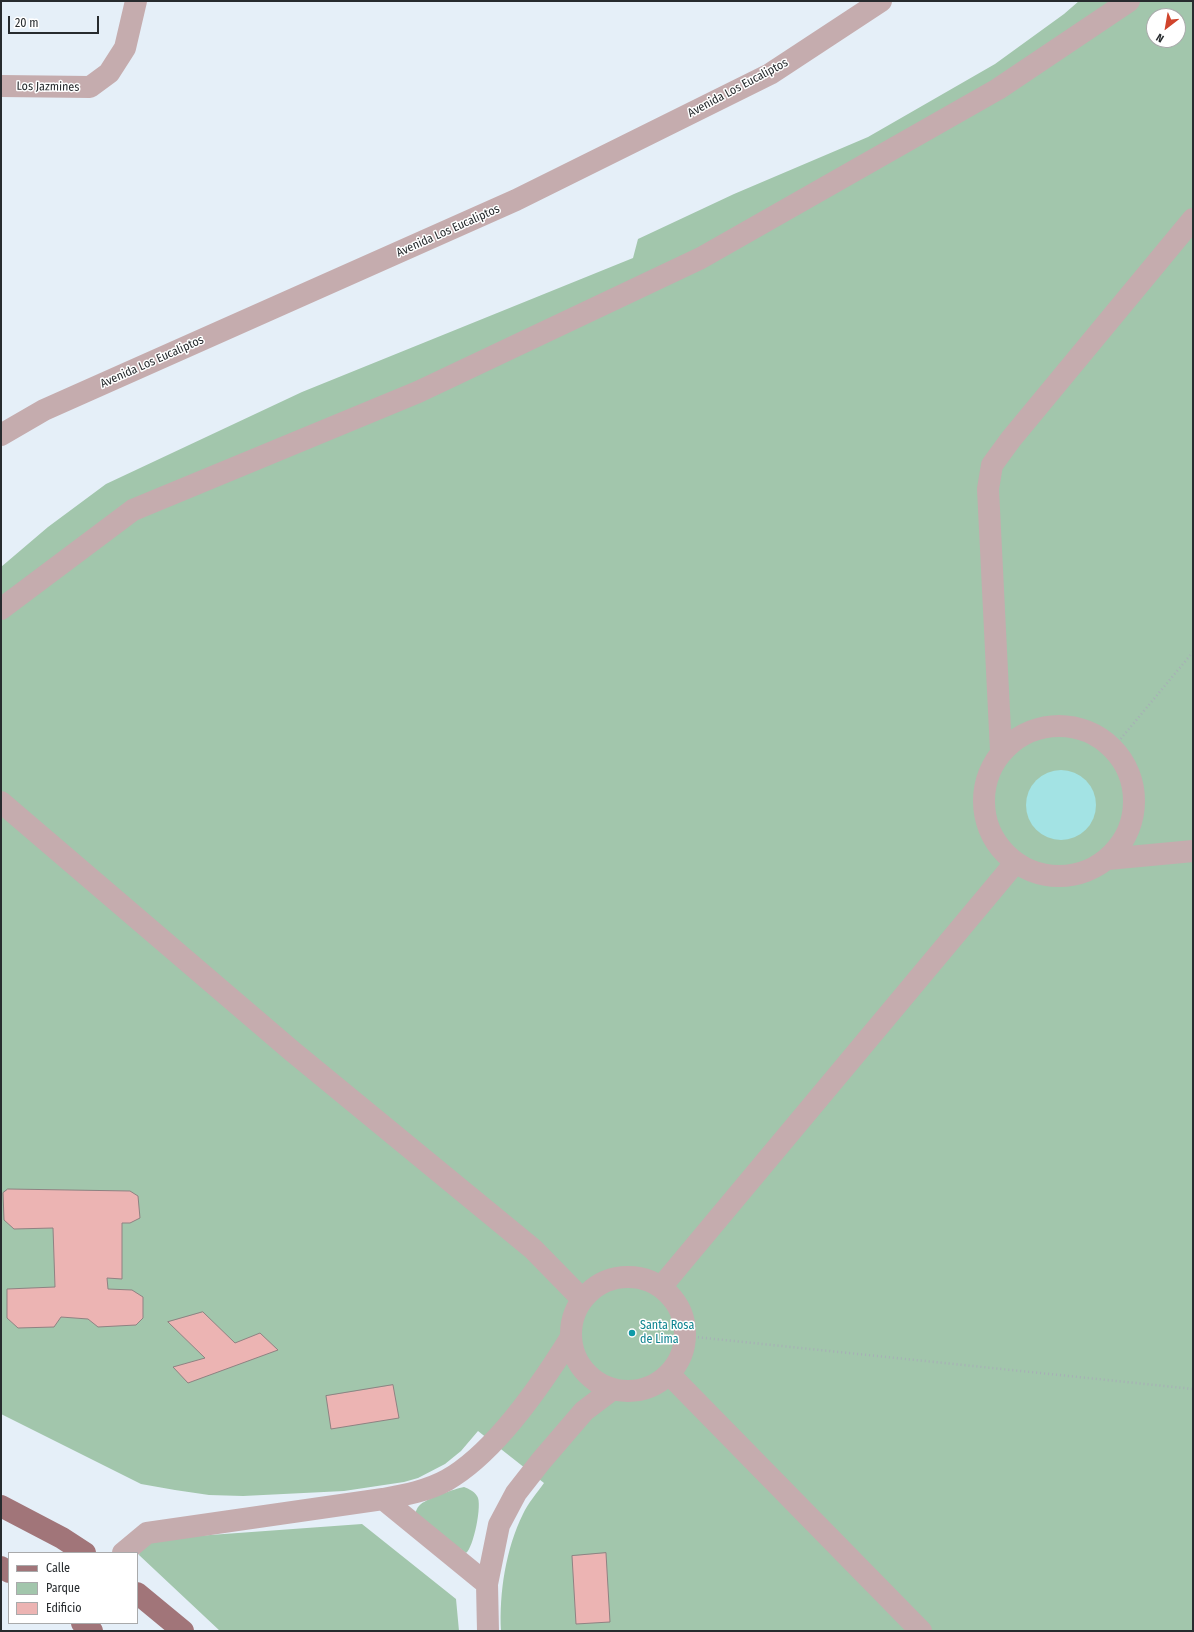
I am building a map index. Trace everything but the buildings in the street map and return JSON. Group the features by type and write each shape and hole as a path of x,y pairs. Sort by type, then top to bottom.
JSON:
{"main road":[{"path":"1,1506 62,1538 83,1552"},
{"path":"138,1594 183,1631"},
{"path":"83,1624 92,1631"}],"street":[{"name":"Los Jazmines","path":"1,86 90,87 109,73 125,48 136,1"},
{"name":"Avenida Los Eucaliptos","path":"1,435 44,410 523,197 770,74 881,1"},
{"path":"1,609 133,510 418,392 701,258 998,89 1130,1"},
{"path":"1002,751 988,488 992,465 1011,439 1193,219"},
{"path":"1069,726 1093,734 1113,748 1127,768 1134,793 1134,818 1124,841 1108,859 1087,872 1062,877 1038,874 1015,863 997,846 986,822 983,797 988,772 1002,751 1021,736 1044,727 1069,726"},
{"path":"1,802 292,1051 533,1249 582,1299"},
{"path":"1108,859 1193,851"},
{"path":"661,1287 1015,863"},
{"path":"628,1276 645,1279 661,1287 675,1300 684,1317 686,1336 684,1350 678,1363 669,1374 657,1384 643,1389 628,1391 613,1389 597,1382 584,1370 575,1355 571,1337 571,1324 575,1311 582,1299 595,1287 610,1279 628,1276"},
{"path":"124,1552 148,1533 383,1500 420,1492 447,1480 467,1466 503,1432 555,1363 571,1337"},
{"path":"669,1374 921,1631"},
{"path":"488,1631 487,1584 499,1525 516,1493 541,1461 584,1411 613,1389"},
{"path":"383,1500 487,1584"}],"path":[{"path":"1113,748 1193,652"},
{"path":"686,1336 1193,1389"}],"green space":[{"path":"1079,1 1193,1 1193,1631 501,1631 501,1601 505,1571 512,1541 525,1510 544,1483 478,1431 461,1451 445,1464 418,1478 404,1482 344,1491 243,1496 209,1495 141,1484 1,1414 1,567 48,527 106,484 302,392 633,258 638,239 734,194 868,137 995,64 1064,14"},
{"path":"464,1487 476,1494 479,1500 478,1516 474,1535 469,1550 466,1553 415,1515 421,1504 442,1494"},
{"path":"362,1524 456,1599 459,1631 220,1631 139,1555 141,1547 155,1539"}],"shaded area":[{"path":"1054,770 1068,770 1081,776 1090,785 1096,798 1094,818 1086,830 1068,840 1054,840 1041,834 1032,825 1026,812 1026,798 1032,785 1041,776"}],"place":[{"name":"Santa Rosa de Lima","path":"632,1333"}]}
